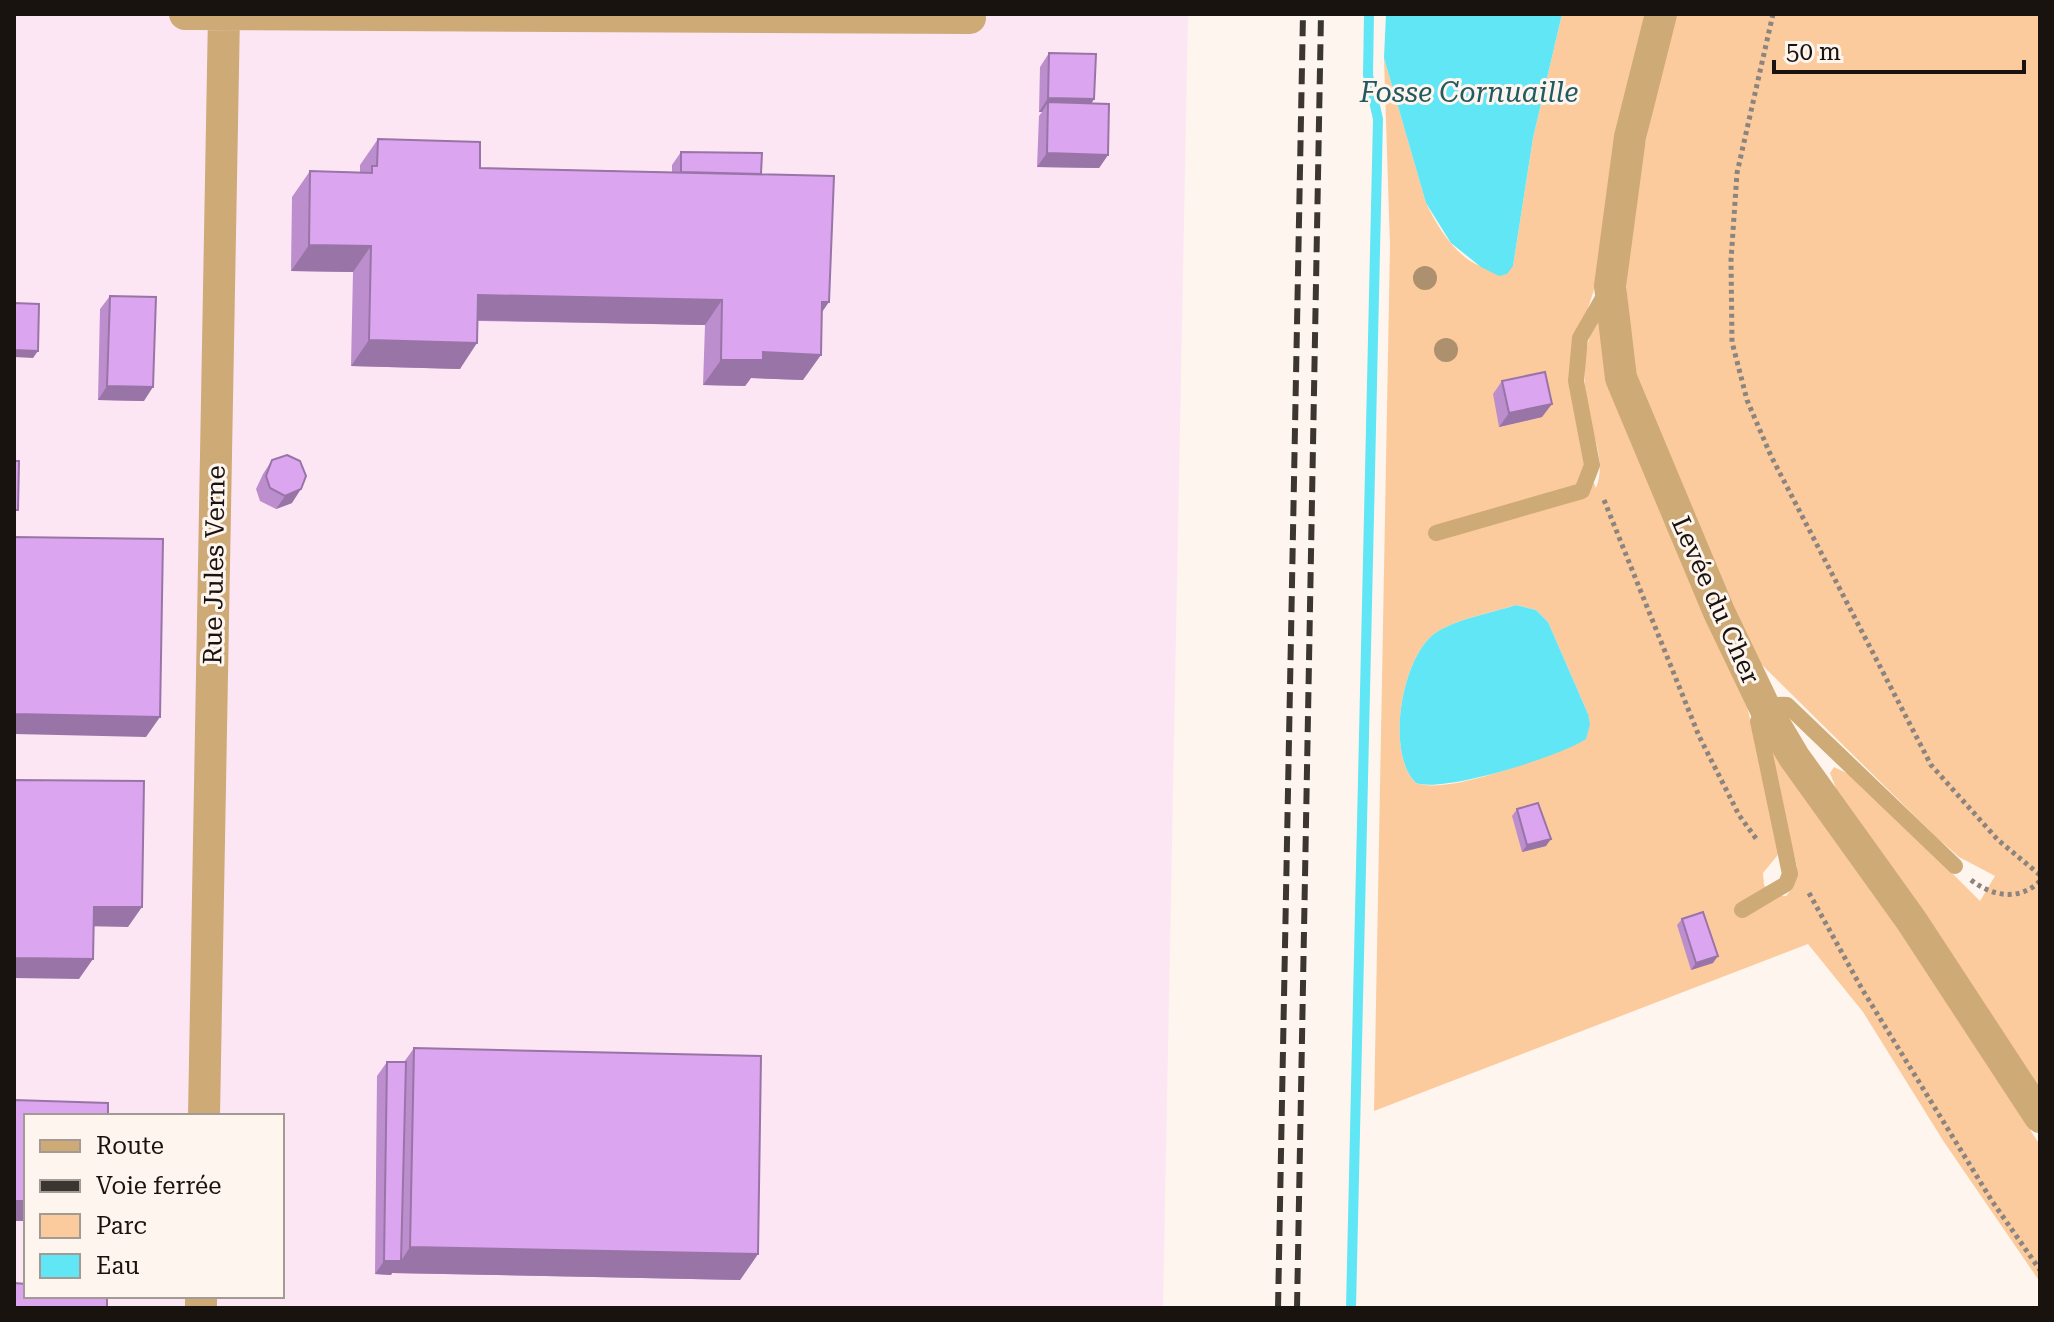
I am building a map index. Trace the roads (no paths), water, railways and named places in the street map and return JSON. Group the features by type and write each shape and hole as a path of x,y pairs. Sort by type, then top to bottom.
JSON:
{"street":[{"path":"185,14 970,18"},
{"name":"Rue Jules Verne","path":"204,1114 224,14"},
{"name":"Levée du Cher","path":"1661,14 1630,137 1610,286 1621,378 1719,612 1766,710 1794,757 1911,920 2040,1117"}],"lane":[{"path":"1436,533 1582,491 1592,465 1576,381 1580,338 1610,286"},
{"path":"1742,910 1786,884 1790,874 1758,721 1766,710 1777,704 1787,705 1955,866"}],"water":[{"name":"Fosse Cornuaille","path":"1386,14 1562,14 1533,138 1513,266 1507,274 1499,276 1481,267 1451,243 1426,203 1384,58"},
{"path":"1516,605 1536,610 1548,622 1588,714 1590,724 1586,739 1553,754 1476,778 1430,785 1416,783 1407,769 1401,750 1400,729 1401,706 1413,663 1434,634 1452,624"}],"waterway":[{"path":"1351,1308 1378,119 1368,75 1369,14"}],"railway":[{"path":"1278,1308 1303,14"},
{"path":"1297,1308 1321,14"}]}
